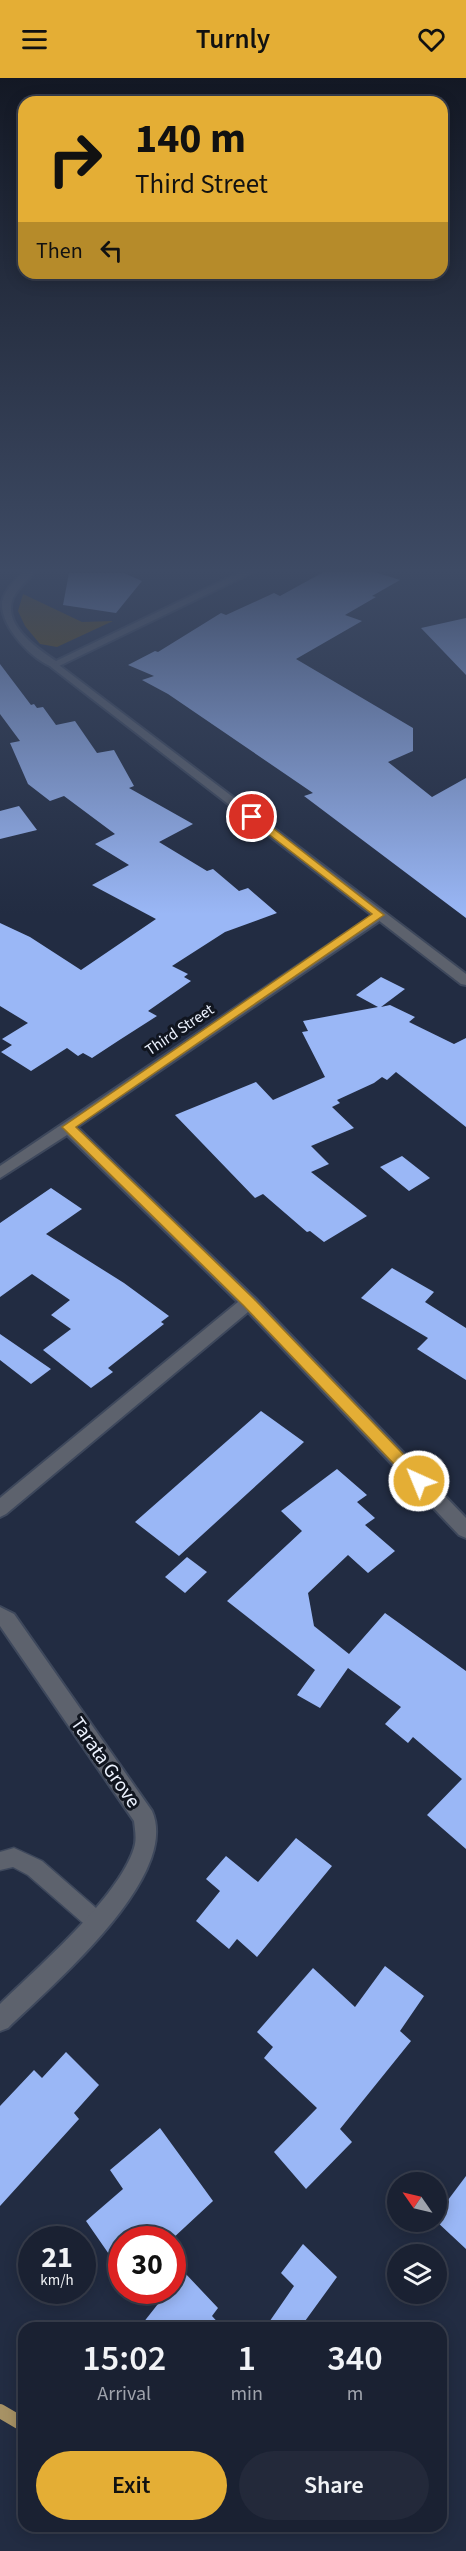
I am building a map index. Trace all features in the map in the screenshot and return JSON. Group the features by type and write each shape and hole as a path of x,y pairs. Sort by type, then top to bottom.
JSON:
{"street":[{"path":"79,683 466,981"},
{"name":"Third Street","path":"0,1173 379,915"},
{"path":"68,1127 249,1302 466,1530"},
{"path":"0,1509 249,1302"},
{"name":"Tarata Grove","path":"0,1615 7,1620 145,1818 146,1846 130,1883 97,1922 0,2020"}],"lane":[{"path":"0,1861 14,1857 35,1868 97,1922"}],"building":[{"path":"0,683 15,683 31,705 34,704 37,708 43,707 56,725 75,721 97,753 114,750 134,786 129,788 193,824 159,842 207,871 213,869 239,891 248,888 277,913 225,932 172,966 188,974 184,977 191,981 148,1011 157,1016 92,1058 83,1053 78,1056 67,1048 31,1071 1,1052 12,1045 2,1039 28,1023 0,1006 0,923 30,937 81,970 156,919 92,885 129,865 95,844 115,834 64,796 50,801 28,784 10,743 20,741 0,714"},
{"path":"148,683 337,683 413,728 413,751 388,762 432,797 466,778 466,918 304,796 313,793 168,694"},
{"path":"19,806 37,830 0,839 0,811"},
{"path":"381,977 405,989 381,1007 390,1005 415,1017 409,1022 454,1044 466,1038 466,1127 396,1072 387,1080 382,1077 337,1100 340,1103 332,1107 354,1128 311,1146 329,1164 311,1172 367,1216 324,1242 310,1231 307,1232 263,1194 255,1198 175,1115 256,1082 273,1100 325,1077 302,1032 308,1031 303,1021 378,1007 356,995"},
{"path":"402,1156 430,1178 409,1191 380,1167"},
{"path":"51,1188 82,1209 46,1234 124,1283 169,1316 161,1322 164,1324 108,1368 113,1372 91,1388 43,1350 71,1329 51,1315 70,1300 32,1274 0,1297 0,1223"},
{"path":"392,1268 434,1292 425,1302 466,1328 466,1380 417,1349 428,1338 361,1298"},
{"path":"0,1334 51,1369 31,1384 0,1360"},
{"path":"261,1411 304,1442 179,1556 135,1522"},
{"path":"337,1469 367,1495 357,1502 375,1518 365,1525 395,1551 368,1573 348,1555 308,1593 314,1626 349,1654 385,1613 466,1671 466,1849 427,1815 462,1779 413,1737 408,1743 385,1724 401,1707 348,1668 320,1708 297,1695 315,1670 227,1601 302,1531 281,1511"},
{"path":"187,1557 207,1572 185,1593 165,1577"},
{"path":"296,1838 332,1866 257,1957 237,1939 229,1949 196,1921 220,1891 206,1879 226,1856 258,1882"},
{"path":"385,1966 424,1996 400,2031 411,2041 340,2129 352,2142 306,2189 274,2152 317,2108 264,2058 273,2047 257,2032 313,1968 355,2007"},
{"path":"66,2052 99,2085 74,2113 79,2119 0,2206 0,2106 34,2070 42,2078"},
{"path":"160,2128 213,2201 186,2226 108,2226 108,2253 96,2235 96,2226 89,2226 86,2221 123,2189 110,2170"},
{"path":"466,2176 466,2249 447,2231 447,2201"},
{"path":"303,2244 337,2277 304,2322 269,2322 294,2286 281,2273"},
{"path":"186,2274 218,2308 212,2316 218,2322 144,2322 158,2304 186,2304"}],"waterway":[{"path":"0,2411 18,2422"}],"route":[{"path":"252,817 379,915 68,1127 249,1302 419,1481"}]}
